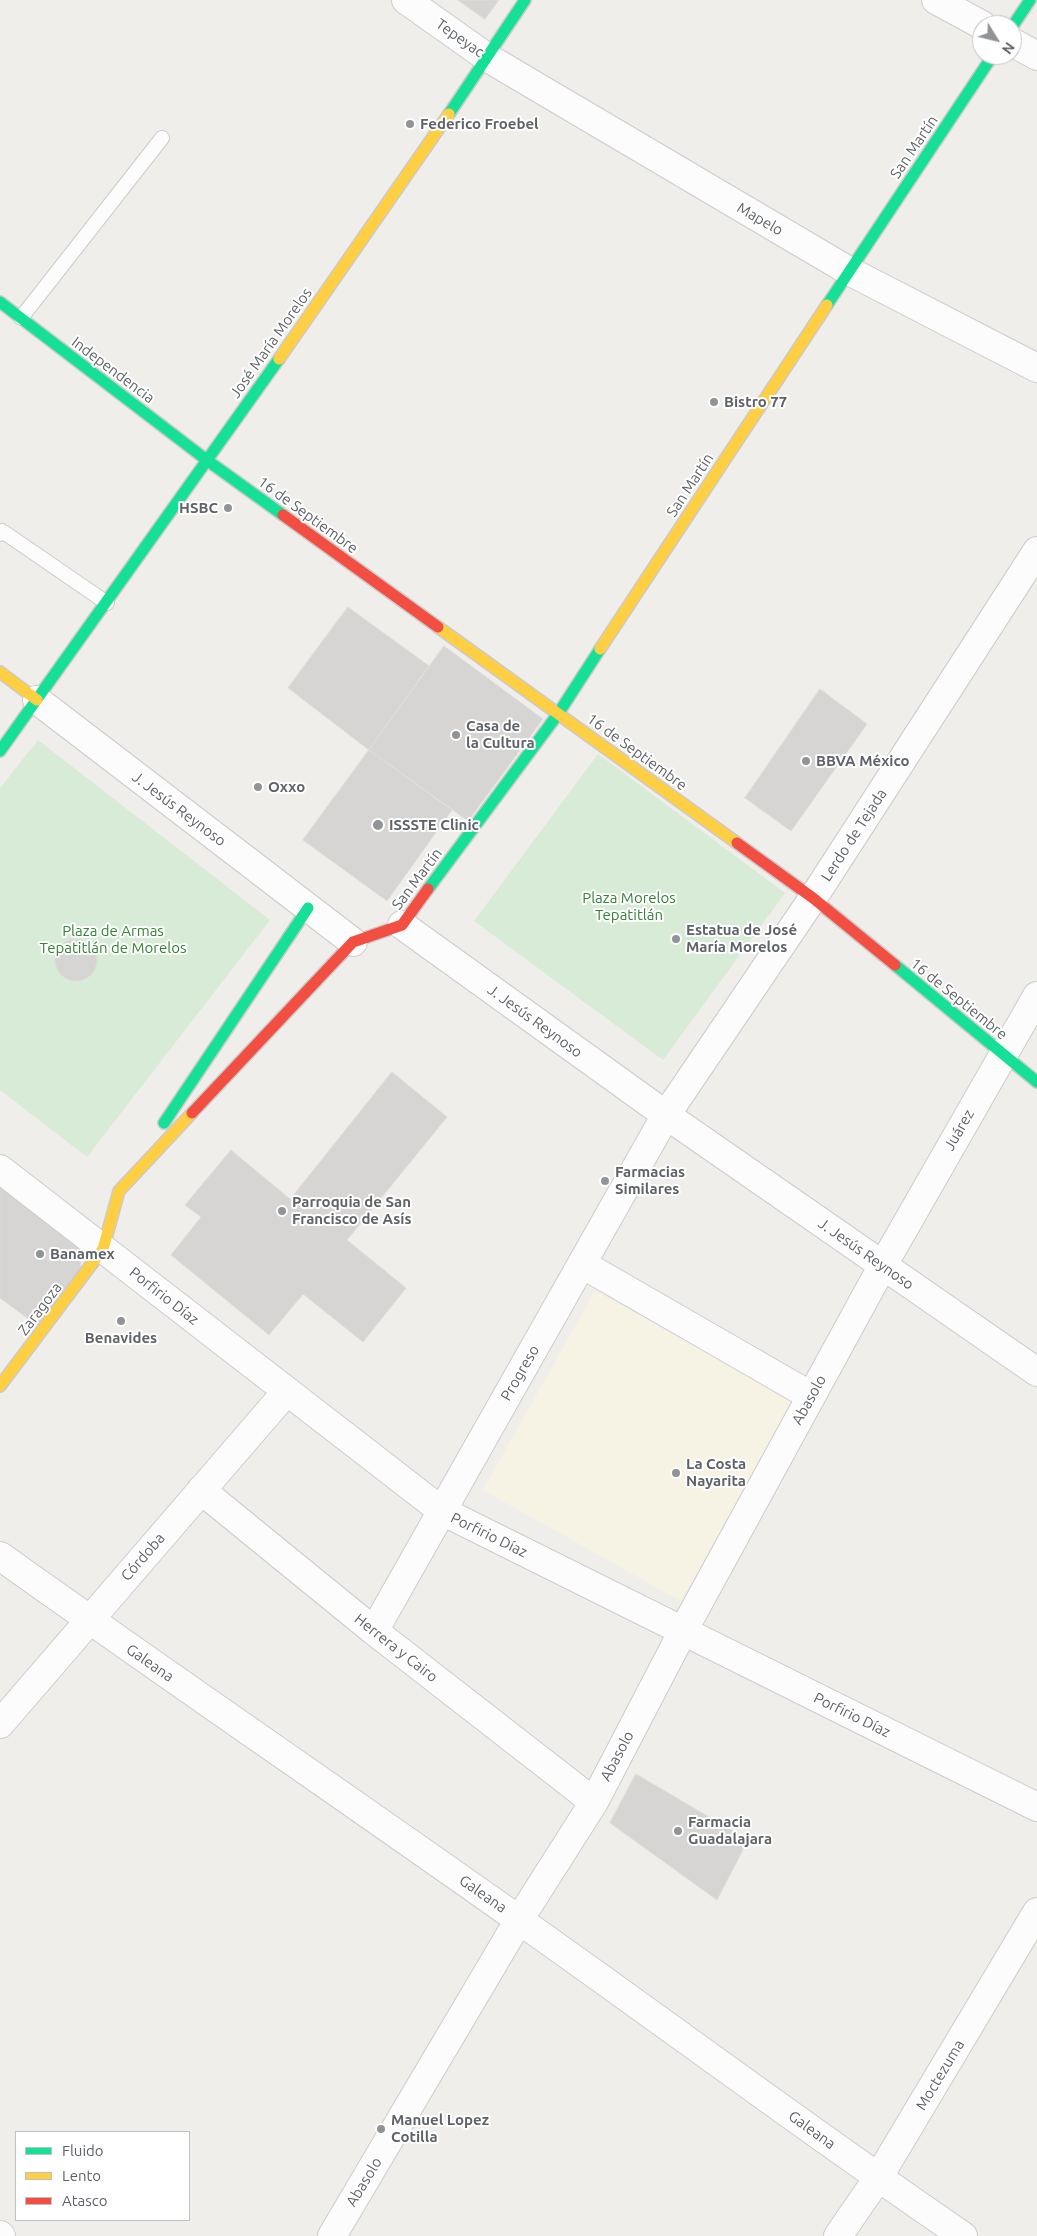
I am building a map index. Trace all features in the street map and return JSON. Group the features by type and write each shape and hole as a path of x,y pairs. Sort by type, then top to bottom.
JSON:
{"street":[{"name":"Tepeyac","path":"406,0 488,58"},
{"name":"José María Morelos","path":"0,751 208,461 488,58 525,0"},
{"path":"936,0 972,20"},
{"path":"1020,15 1030,0"},
{"path":"1022,48 1037,56"},
{"name":"Mapelo","path":"488,58 849,271 1037,368"},
{"name":"San Martín","path":"402,924 558,714 986,65"},
{"name":"Independencia","path":"0,302 208,461"},
{"name":"16 de Septiembre","path":"208,461 813,898 1037,1082"},
{"name":"Lerdo de Tejada","path":"666,1115 813,898 1037,551"},
{"path":"0,672 38,700"},
{"name":"J. Jesús Reynoso","path":"38,700 352,942"},
{"path":"103,1249 119,1191 308,908"},
{"path":"119,1191 352,942 402,924"},
{"name":"J. Jesús Reynoso","path":"402,924 666,1115 1037,1372"},
{"name":"Juárez","path":"883,1265 1037,996"},
{"name":"Progreso","path":"374,1631 666,1115"},
{"name":"Porfirio Díaz","path":"0,1170 442,1511 1037,1807"},
{"name":"Zaragoza","path":"0,1386 103,1249"},
{"path":"582,1264 812,1396"},
{"name":"Abasolo","path":"332,2236 519,1920 594,1802 683,1631 883,1265"},
{"name":"Córdoba","path":"0,1724 287,1391"},
{"name":"Herrera y Cairo","path":"201,1490 374,1631 594,1802"},
{"name":"Galeana","path":"0,1556 519,1920 878,2178 963,2236"},
{"name":"Moctezuma","path":"838,2236 878,2178 1037,1912"}],"lane":[{"path":"21,318 162,138"},
{"path":"0,534 2,530 107,603"}],"shaded area":[{"path":"595,1291 793,1401 681,1601 483,1490"}],"green space":[{"name":"Plaza de Armas Tepatitlán de Morelos","path":"38,740 270,920 87,1157 0,1090 0,788"},
{"name":"Plaza Morelos Tepatitlán","path":"598,754 785,893 663,1060 474,921"}],"building":[{"path":"458,0 499,0 485,19"},
{"path":"348,607 429,666 369,750 288,688"},
{"name":"Casa de la Cultura","path":"444,646 543,719 468,821 369,750"},
{"name":"BBVA México","path":"820,689 867,724 791,831 745,798"},
{"name":"ISSSTE Clinic","path":"369,750 452,810 387,901 303,840"},
{"path":"76,939 91,945 97,960 91,975 76,981 61,975 55,960 61,945"},
{"name":"Parroquia de San Francisco de Asís","path":"392,1072 447,1117 347,1240 406,1288 363,1342 303,1294 269,1335 171,1255 201,1217 185,1205 231,1150 290,1199"},
{"name":"Banamex","path":"0,1181 79,1241 81,1268 38,1326 0,1298"},
{"name":"Farmacia Guadalajara","path":"636,1774 748,1840 717,1900 610,1823"}],"traffic: fast":[{"path":"449,114 525,0"},
{"path":"1020,15 1030,0"},
{"path":"827,305 986,65"},
{"path":"0,302 208,461 283,515"},
{"path":"0,751 279,359"},
{"path":"428,889 558,714 600,649"},
{"path":"164,1123 308,908"},
{"path":"895,965 1037,1082"}],"traffic: slow":[{"path":"279,359 449,114"},
{"path":"600,649 827,305"},
{"path":"438,627 737,843"},
{"path":"0,672 37,700"},
{"path":"0,1386 103,1249 119,1191 192,1113"}],"traffic: jam":[{"path":"283,515 438,627"},
{"path":"737,843 813,898 895,965"},
{"path":"192,1113 353,942 402,925 428,889"}],"place":[{"name":"Federico Froebel","path":"410,124"},
{"name":"Bistro 77","path":"714,402"},
{"name":"HSBC","path":"228,508"},
{"name":"Casa de la Cultura","path":"456,735"},
{"name":"BBVA México","path":"806,761"},
{"name":"Oxxo","path":"258,787"},
{"name":"ISSSTE Clinic","path":"378,825"},
{"name":"Estatua de José María Morelos","path":"676,939"},
{"name":"Farmacias Similares","path":"605,1181"},
{"name":"Parroquia de San Francisco de Asís","path":"282,1211"},
{"name":"Banamex","path":"40,1254"},
{"name":"Benavides","path":"121,1321"},
{"name":"La Costa Nayarita","path":"676,1473"},
{"name":"Farmacia Guadalajara","path":"678,1831"},
{"name":"Manuel Lopez Cotilla","path":"381,2129"}]}
